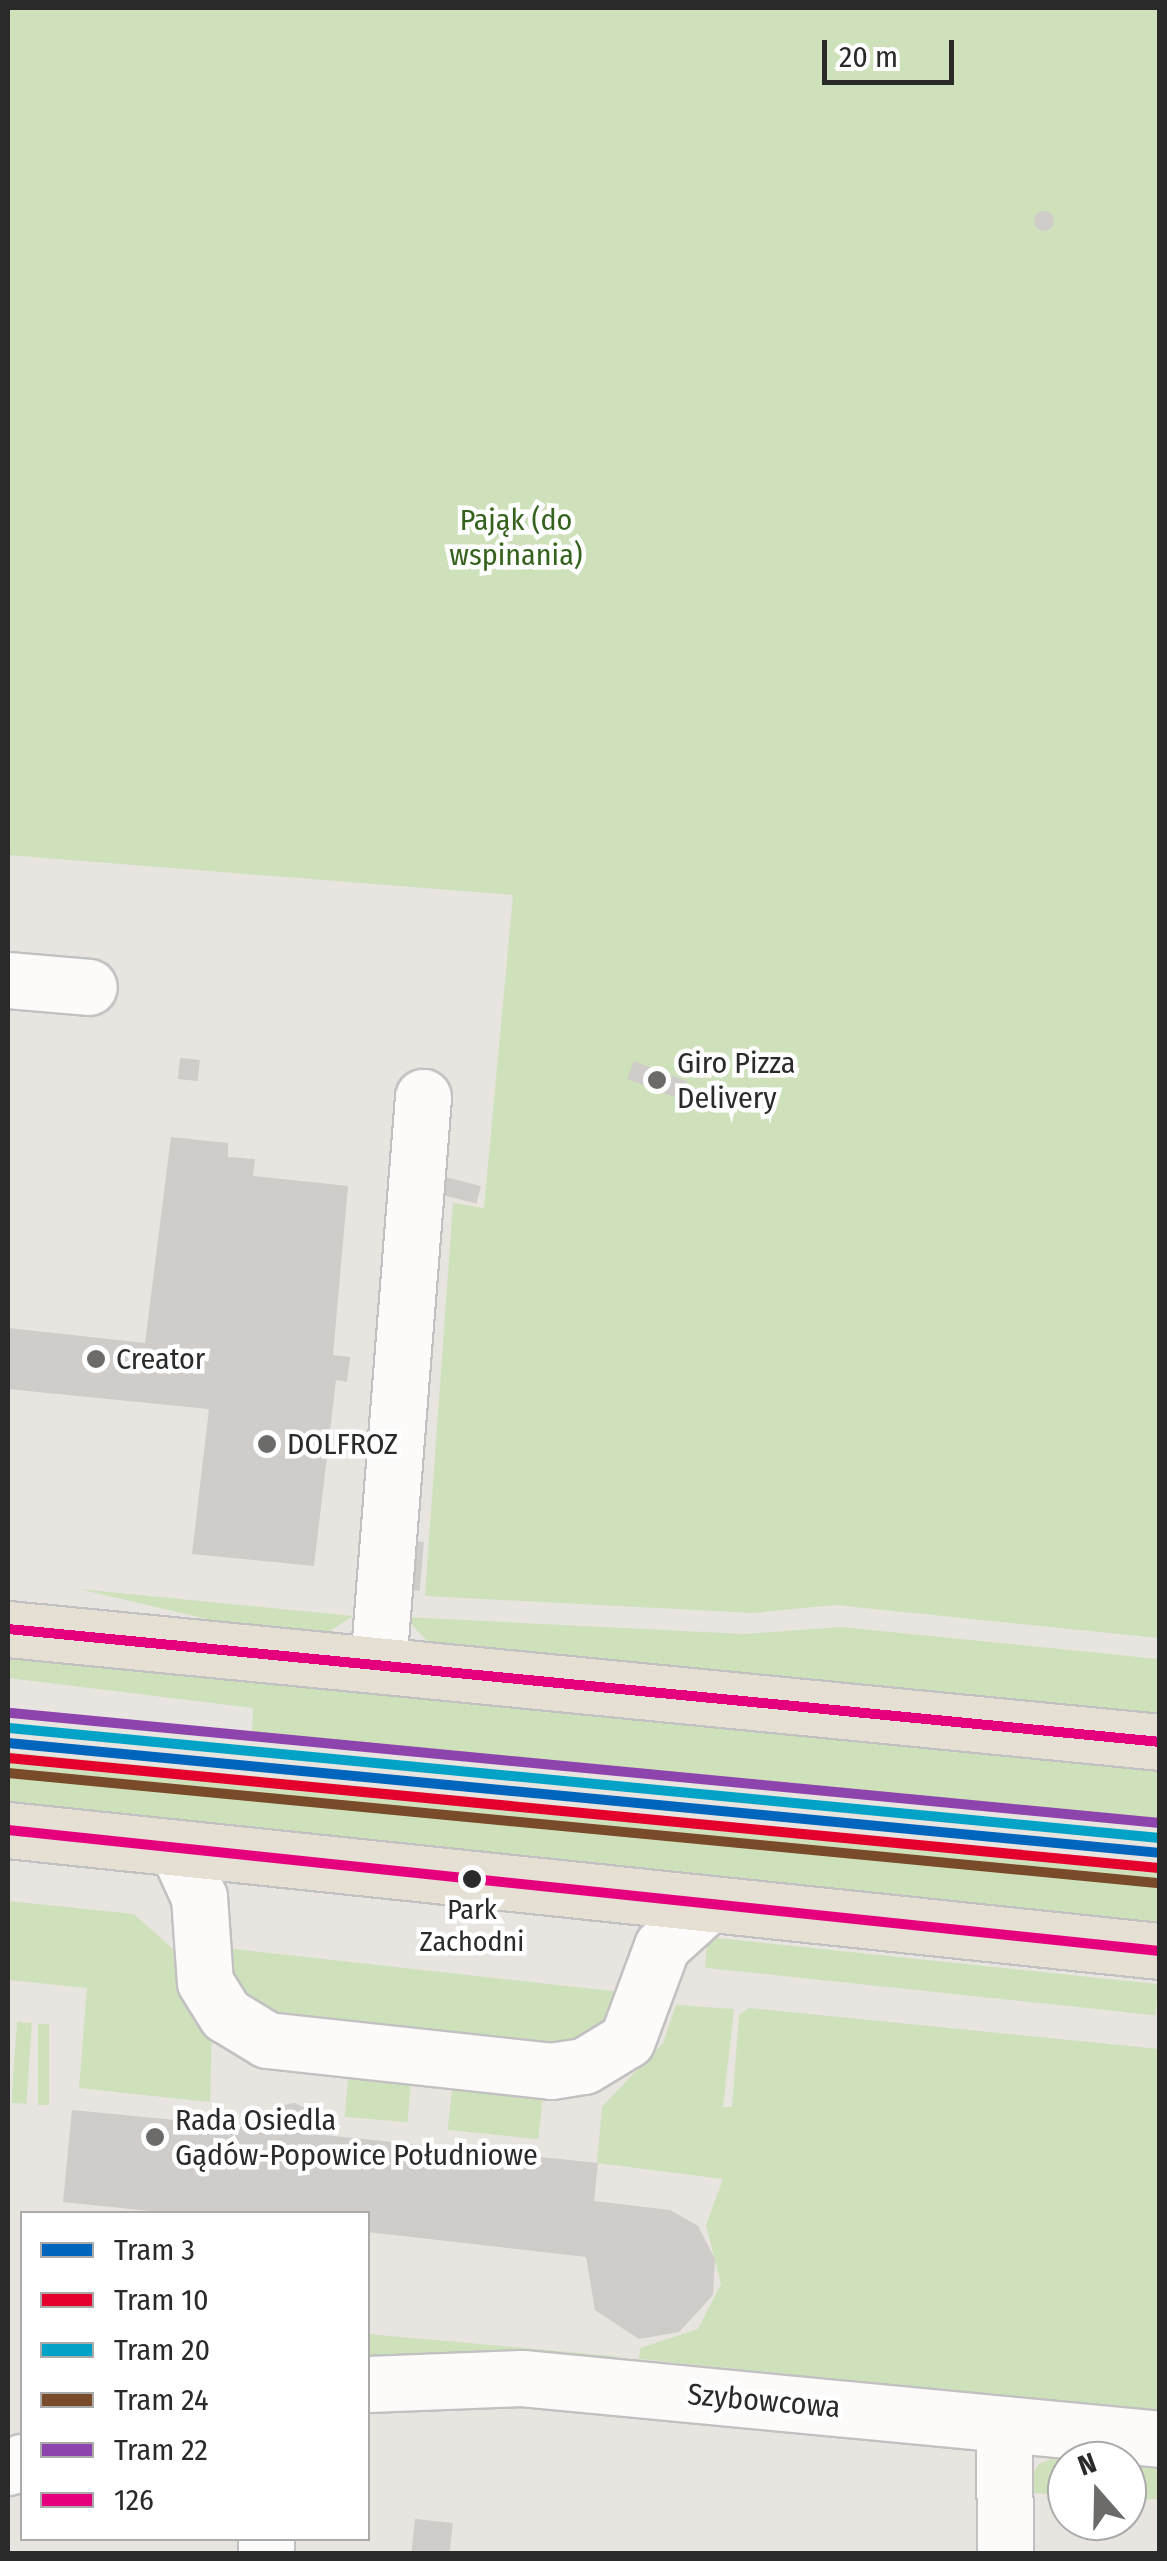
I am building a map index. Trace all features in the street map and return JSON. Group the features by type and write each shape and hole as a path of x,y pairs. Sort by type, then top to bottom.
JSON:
{"main road":[{"path":"8,1630 1160,1742"},
{"path":"8,1830 705,1907 1160,1952"}],"street":[{"path":"8,980 89,988"},
{"path":"378,1665 423,1097"},
{"path":"177,1849 199,1897 205,1982 244,2030 551,2071 584,2066 627,2040 662,1946 705,1907"},
{"name":"Szybowcowa","path":"370,2384 522,2378 1160,2439"},
{"path":"1004,2424 1005,2554"}],"green space":[{"name":"Pająk (do wspinania)","path":"8,8 1159,8 1159,1638 835,1605 753,1613 425,1596 453,1203 484,1208 513,895 8,855"},
{"path":"79,1589 353,1616 327,1633 220,1622"},
{"path":"405,1617 744,1634 841,1627 1159,1659 1159,1714 429,1643"},
{"path":"8,1657 1159,1770 1159,1820 252,1733 253,1708 8,1678"},
{"path":"8,1752 1159,1864 1159,1924 8,1802"},
{"path":"8,1901 134,1914 174,1950 179,1991 212,2028 210,2102 79,2088 87,1988 8,1980"},
{"path":"708,1937 1159,1984 1155,2015 705,1968"},
{"path":"224,1948 630,1993 573,2051 273,2020 247,2002"},
{"path":"676,2005 734,2009 723,2107 732,2107 739,2015 749,2008 1159,2049 1159,2412 639,2359 640,2348 698,2329 721,2284 706,2225 723,2179 597,2163 602,2107 663,2043"},
{"path":"17,2022 32,2023 26,2104 11,2103"},
{"path":"38,2024 49,2024 49,2105 38,2105"},
{"path":"348,2079 411,2084 407,2122 345,2117"},
{"path":"452,2089 543,2099 538,2139 448,2130"},
{"path":"370,2334 624,2357 370,2359"},
{"path":"1147,2459 1159,2460 1159,2499 1147,2499"},
{"path":"1047,2461 1047,2494 1022,2492 1039,2464"}],"building":[{"path":"1044,211 1054,221 1044,231 1034,221"},
{"path":"180,1058 200,1060 198,1081 178,1079"},
{"name":"Giro Pizza Delivery","path":"634,1061 687,1081 680,1099 627,1079"},
{"path":"171,1137 228,1143 228,1157 255,1159 253,1176 348,1186 333,1355 350,1357 347,1382 336,1380 314,1566 192,1554 209,1409 8,1389 8,1328 145,1343"},
{"path":"441,1176 481,1186 476,1203 437,1193"},
{"path":"400,1540 424,1542 420,1591 396,1589"},
{"path":"295,2103 311,2111 314,2134 598,2163 594,2201 670,2210 698,2226 715,2259 713,2295 679,2332 639,2339 595,2310 586,2257 370,2232 370,2211 150,2211 63,2202 72,2110 268,2129 277,2106"},
{"path":"415,2519 453,2523 450,2554 411,2554"}],"tram line":[{"name":"22","path":"11,1713 1160,1823"},
{"name":"20","path":"9,1728 1160,1838"},
{"name":"3","path":"8,1743 1160,1853"},
{"name":"10","path":"8,1758 1159,1868"},
{"name":"24","path":"8,1773 1157,1883"}],"transit line":[{"name":"126","path":"8,1629 1160,1742"},
{"name":"126","path":"8,1830 1160,1951"}],"place":[{"name":"Giro Pizza Delivery","path":"657,1080"},
{"name":"Creator","path":"96,1359"},
{"name":"DOLFROZ","path":"267,1444"},
{"name":"Park Zachodni","path":"472,1879"},
{"name":"Rada Osiedla Gądów-Popowice Południowe","path":"155,2137"}]}
